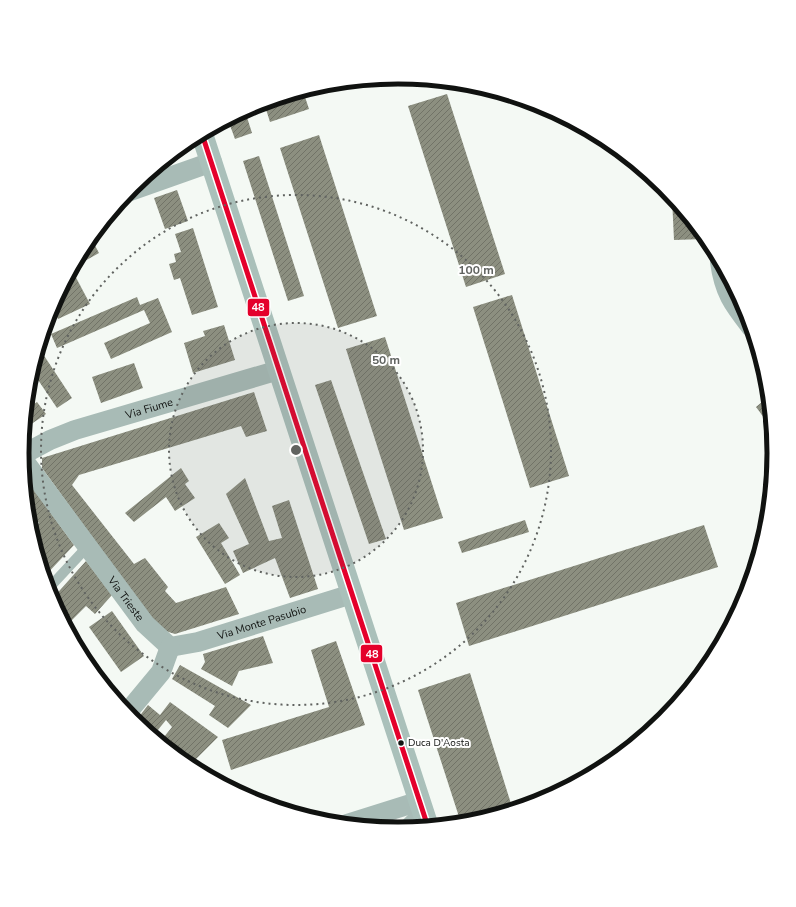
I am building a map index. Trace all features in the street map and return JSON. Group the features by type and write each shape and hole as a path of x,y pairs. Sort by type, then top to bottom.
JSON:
{"street":[{"path":"204,140 352,594 420,817 371,822"},
{"path":"145,186 212,162"},
{"path":"722,276 728,296 738,309"},
{"name":"Via Fiume","path":"29,453 50,440 75,430 279,370"},
{"name":"Via Trieste","path":"30,467 145,624 170,647"},
{"name":"Via Monte Pasubio","path":"170,647 198,642 352,594"},
{"path":"131,708 161,672 170,647"}],"lane":[{"path":"53,584 88,546"}],"building":[{"path":"447,94 505,274 466,287 408,106"},
{"path":"305,96 309,109 270,122 266,109"},
{"path":"247,118 252,133 235,139 230,126"},
{"path":"319,135 377,316 338,328 280,148"},
{"path":"259,156 304,296 288,301 243,161"},
{"path":"177,190 188,221 165,229 154,198"},
{"path":"672,207 699,239 674,240"},
{"path":"193,228 218,307 192,315 180,278 174,280 169,264 176,262 174,254 181,252 175,234"},
{"path":"94,244 99,253 82,263"},
{"path":"75,275 90,304 58,319 56,315 57,312"},
{"path":"512,295 569,476 530,488 473,307"},
{"path":"137,297 140,305 158,298 172,332 111,359 104,343 150,323 144,310 57,348 51,334"},
{"path":"224,325 235,360 193,373 184,343 205,336 203,331"},
{"path":"385,337 443,518 404,530 346,349"},
{"path":"43,354 72,398 57,408 37,378"},
{"path":"134,363 143,388 101,403 92,377"},
{"path":"331,380 386,539 369,544 315,385"},
{"path":"254,392 267,431 246,437 241,426 79,475 72,485 134,564 145,558 168,587 165,591 176,603 226,587 239,614 175,634 159,629 42,468 42,458"},
{"path":"763,401 765,419 756,407"},
{"path":"37,402 46,414 30,425 32,405"},
{"path":"181,468 189,481 185,484 195,498 175,511 166,497 134,522 125,513"},
{"path":"245,478 269,541 282,538 272,506 289,500 318,589 290,598 275,558 243,573 233,551 249,544 226,494"},
{"path":"31,485 74,545 49,572 36,525 39,523 35,518"},
{"path":"525,520 529,532 462,553 458,542"},
{"path":"219,523 229,538 221,543 240,575 225,584 196,537"},
{"path":"704,525 718,567 469,646 456,603"},
{"path":"86,561 112,595 95,614 86,606 70,622 57,594"},
{"path":"112,611 144,656 121,672 89,627"},
{"path":"263,636 273,663 239,671 232,686 201,669 205,662 203,654"},
{"path":"336,641 365,725 231,770 222,740 329,707 311,650"},
{"path":"180,665 251,705 228,728 209,715 215,706 172,679"},
{"path":"470,673 511,805 494,810 459,817 418,690"},
{"path":"170,702 218,737 194,761 163,738 172,727 166,720 156,732 139,716 148,705 160,715"}],"transit line":[{"name":"48","path":"204,140 426,821"}],"place":[{"name":"Duca D'Aosta","path":"401,743"}]}
